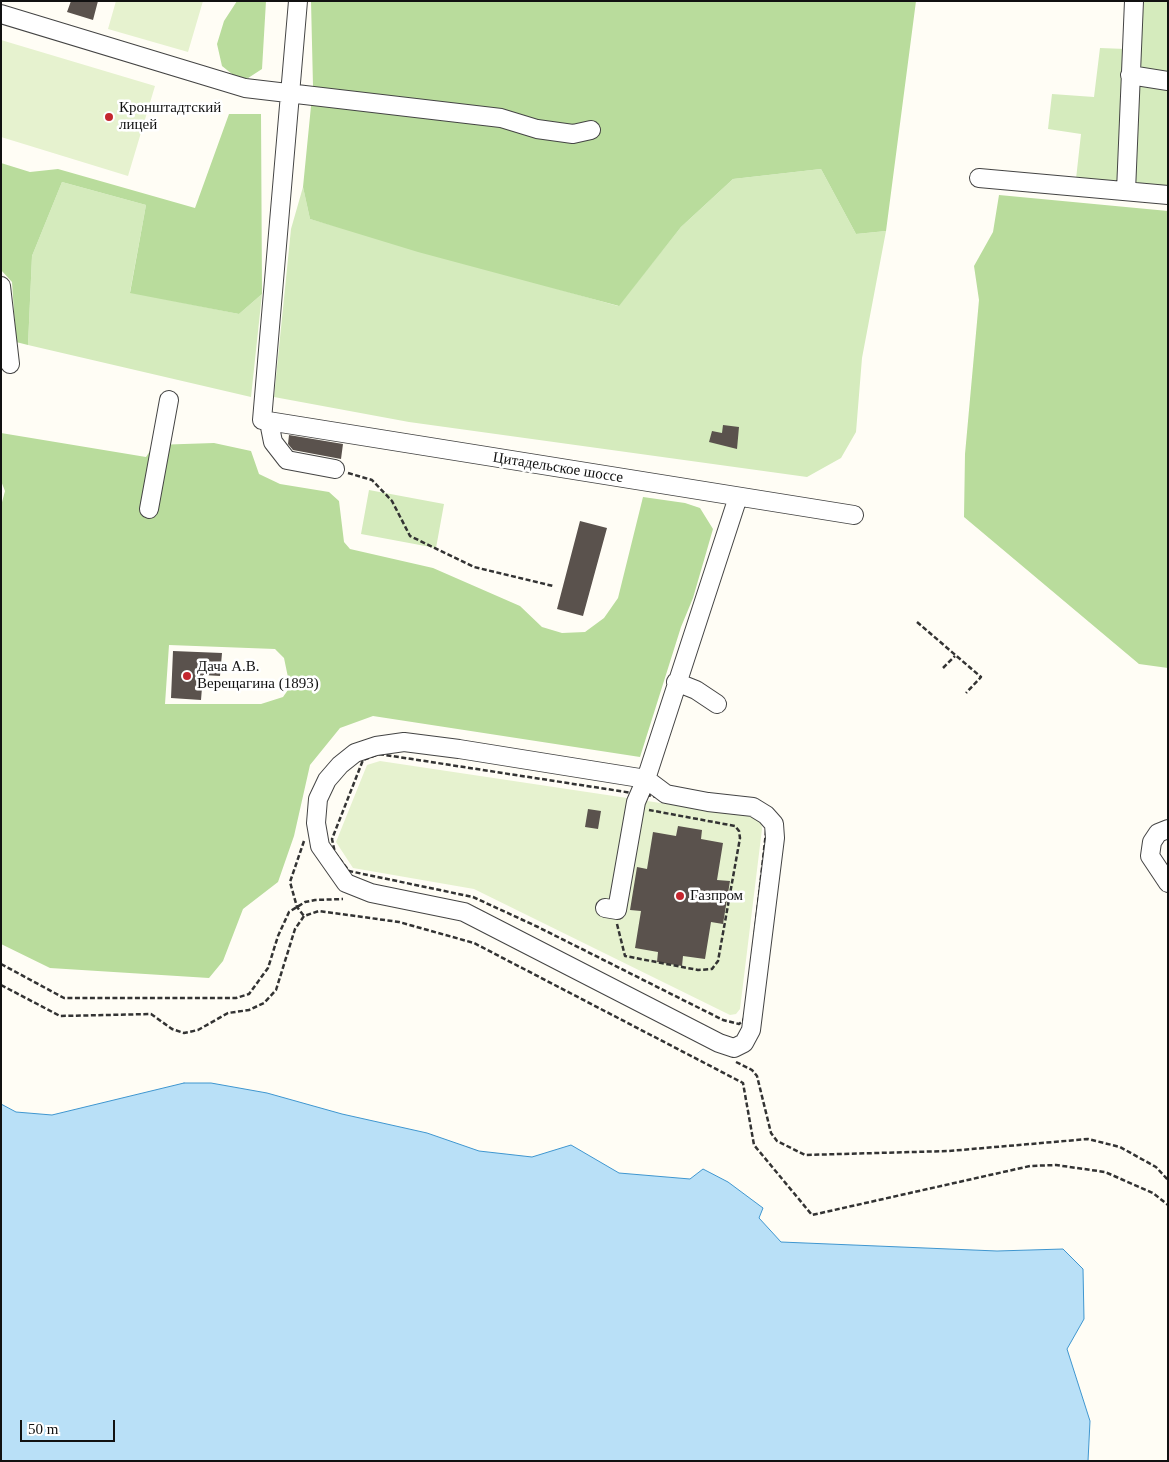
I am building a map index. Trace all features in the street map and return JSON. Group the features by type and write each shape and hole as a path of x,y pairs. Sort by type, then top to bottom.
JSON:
{"street":[{"path":"298,1 266,421 273,442 287,460 335,469"},
{"path":"1126,191 1134,1"},
{"path":"1,14 227,84 291,95 502,118 536,129 573,134 591,130"},
{"path":"1130,76 1168,81"},
{"path":"979,178 1168,195"},
{"path":"1,286 10,364"},
{"path":"149,509 169,400"},
{"name":"Цитадельское шоссе","path":"266,421 854,515"},
{"path":"605,908 616,910 617,878 640,794 738,496"},
{"path":"676,682 696,690 717,704"},
{"path":"404,742 459,749 640,794 666,794 708,802 753,807 766,815 774,824 775,838 751,1030 744,1043 734,1048 719,1043 464,912 371,893 346,883 320,846 316,823 318,799 327,780 340,765 355,753 376,746 404,742"},
{"path":"1168,829 1158,833 1152,842 1150,856 1168,883"}],"path":[{"path":"335,469 372,480 392,501 410,536 474,566 553,586"},
{"path":"917,622 981,677 966,693"},
{"path":"944,668 955,656"},
{"path":"617,924 625,956 698,970 712,969 718,961 740,838 739,831 735,826 640,794 379,754 363,760 332,839 335,852 348,871 473,896 723,1020 739,1024 746,1013 767,823 756,812 640,794"},
{"path":"304,916 297,907 290,882 305,836"},
{"path":"1,964 64,998 236,998 249,994 264,974 289,912 315,900 351,900"},
{"path":"1,985 60,1016 151,1014 172,1029 184,1033 228,1013 249,1010 264,1003 276,990 295,928 304,916 319,911 399,922 474,943 743,1083 754,1145 812,1215 1030,1166 1106,1172 1153,1193 1168,1205"},
{"path":"734,1062 752,1070 757,1076 772,1133 777,1141 805,1155 949,1151 1088,1139 1120,1147 1156,1167 1168,1180"}],"green space":[{"path":"116,1 203,1 188,52 108,29"},
{"path":"237,1 266,1 262,69 242,82 222,66 217,44 224,21"},
{"path":"311,1 916,1 886,231 856,234 821,169 733,179 681,227 619,306 418,252 310,219 303,187 313,86"},
{"path":"1144,1 1168,1 1168,76 1138,71"},
{"path":"1,40 155,86 128,176 1,137"},
{"path":"1100,48 1126,49 1119,183 1076,179 1081,134 1048,129 1052,94 1094,97"},
{"path":"1138,86 1168,88 1168,186 1131,182"},
{"path":"229,114 261,114 262,294 239,314 130,293 146,205 62,182 32,256 28,345 16,342 12,282 1,270 1,163 30,172 58,169 195,208"},
{"path":"821,169 856,234 886,231 862,358 856,432 841,458 807,477 409,422 274,397 291,229 303,187 310,219 618,306 681,227 733,179"},
{"path":"62,182 146,205 130,292 239,314 262,294 251,397 28,345 32,256"},
{"path":"999,195 1168,211 1168,668 1139,664 964,517 965,454 979,300 974,266 993,232"},
{"path":"1,433 146,457 154,445 214,443 251,451 259,474 280,484 329,492 339,501 344,542 350,549 433,568 520,606 542,627 562,633 585,632 604,618 618,598 643,497 685,503 700,508 713,529 693,598 681,627 640,757 373,716 340,728 310,765 294,836 278,882 243,909 223,961 209,978 50,968 1,944 1,506 5,491 1,481","holes":["169,645 275,649 284,658 290,687 283,697 261,704 165,704"]},
{"path":"369,490 444,504 436,548 361,534"},
{"path":"380,761 754,817 761,821 762,829 740,1009 736,1014 730,1015 474,889 353,868 336,842 367,765"}],"water":[{"path":"184,1083 211,1083 267,1093 342,1114 427,1133 479,1151 532,1157 571,1145 619,1173 690,1179 703,1169 728,1182 763,1208 759,1218 781,1242 997,1251 1063,1249 1083,1269 1084,1319 1067,1349 1090,1421 1088,1461 1,1461 1,1104 16,1112 52,1115"}],"building":[{"path":"71,1 98,1 93,20 67,12"},
{"path":"723,425 739,427 737,449 709,442 712,431 722,433"},
{"path":"289,435 343,444 341,459 293,450 288,444"},
{"path":"580,521 607,528 583,616 557,609"},
{"name":"Дача А.В. Верещагина (1893)","path":"173,651 222,653 220,676 203,675 201,700 171,698"},
{"path":"588,809 601,811 598,829 585,827"},
{"name":"Газпром","path":"678,826 702,830 701,839 723,843 717,880 730,881 723,924 711,922 705,959 683,956 682,966 657,962 658,952 635,948 641,911 630,910 637,867 647,869 653,832 676,836"}],"place":[{"name":"Кронштадтский лицей","path":"109,117"},
{"name":"Дача А.В. Верещагина (1893)","path":"187,676"},
{"name":"Газпром","path":"680,896"}]}
